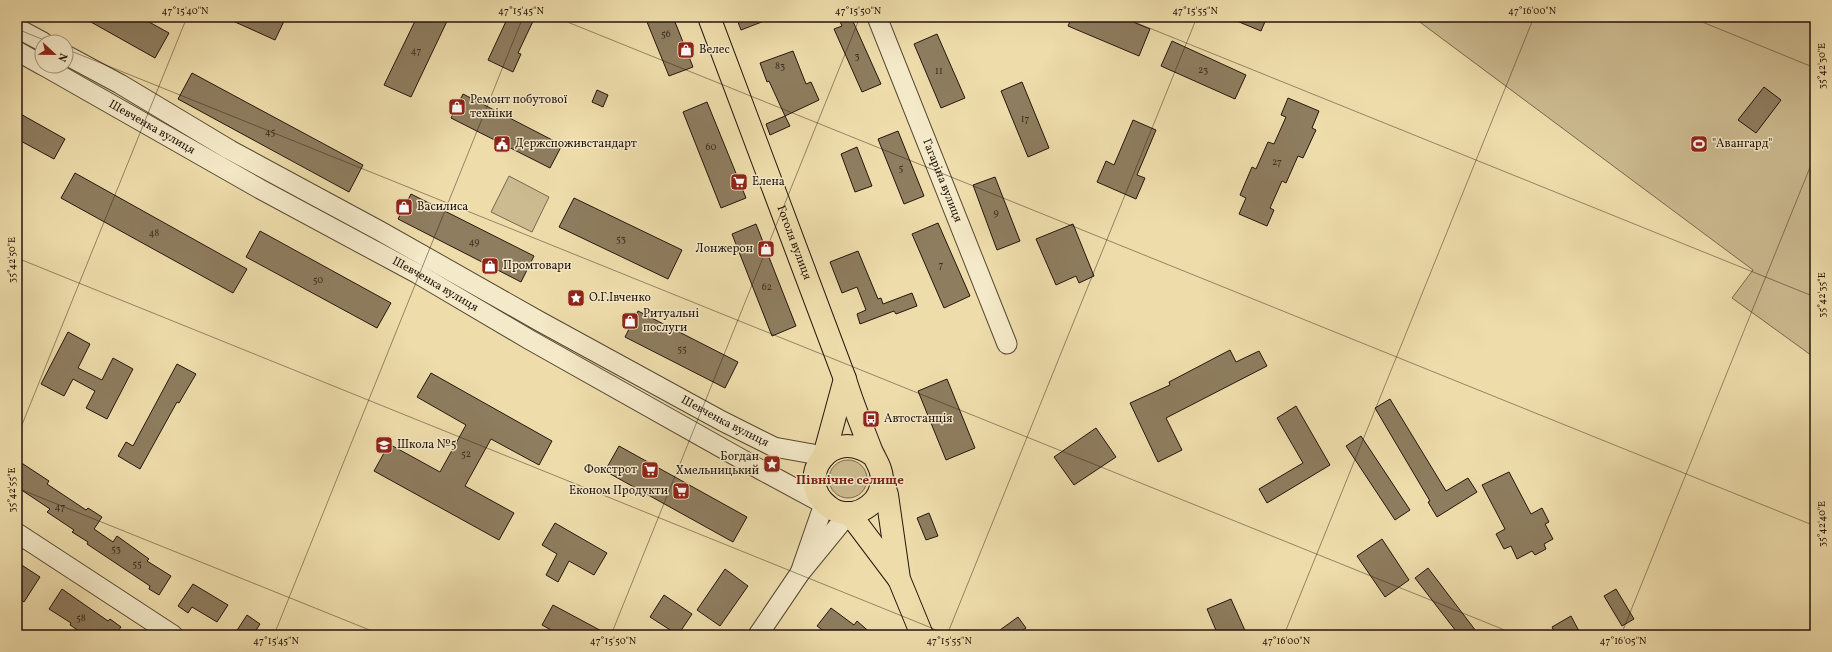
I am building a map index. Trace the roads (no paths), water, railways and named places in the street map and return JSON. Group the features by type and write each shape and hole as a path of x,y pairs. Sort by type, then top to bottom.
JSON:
{"main road":[{"name":"Гоголя вулиця","path":"709,17 852,401 881,470 887,495 899,579 922,635"},
{"path":"845,379 824,456 815,471 815,489 824,504 832,509 848,513 857,512 872,503 881,488 882,479"},
{"path":"824,456 831,450 848,445 864,450 874,456"},
{"name":"Гоголя вулиця","path":"848,513 899,579"}],"street":[{"name":"Гагаріна вулиця","path":"877,17 1006,344"},
{"path":"17,28 34,37"},
{"name":"Шевченка вулиця","path":"17,50 34,60"},
{"name":"Шевченка вулиця","path":"74,59 120,84 230,150 373,227 539,321 774,447 824,456"},
{"name":"Шевченка вулиця","path":"59,74 260,189 418,274 530,340 824,504"},
{"path":"364,245 373,227"},
{"path":"800,573 824,504"},
{"path":"758,635 800,573 848,513"},
{"path":"17,533 173,635"}],"place":[{"name":"Велес","path":"686,50"},
{"name":"Ремонт побутової техніки","path":"457,107"},
{"name":"Держспоживстандарт","path":"502,144"},
{"name":"\"Авангард\"","path":"1699,144"},
{"name":"Елена","path":"739,182"},
{"name":"Василиса","path":"404,207"},
{"name":"Лонжерон","path":"766,249"},
{"name":"Промтовари","path":"490,266"},
{"name":"О.Г.Івченко","path":"576,298"},
{"name":"Ритуальні послуги","path":"630,321"},
{"name":"Автостанція","path":"871,419"},
{"name":"Школа №5","path":"384,445"},
{"name":"Богдан Хмельницький","path":"772,464"},
{"name":"Фокстрот","path":"650,470"},
{"name":"Економ Продукти","path":"681,491"}],"district":[{"name":"Північне селище","path":"850,481"}]}
